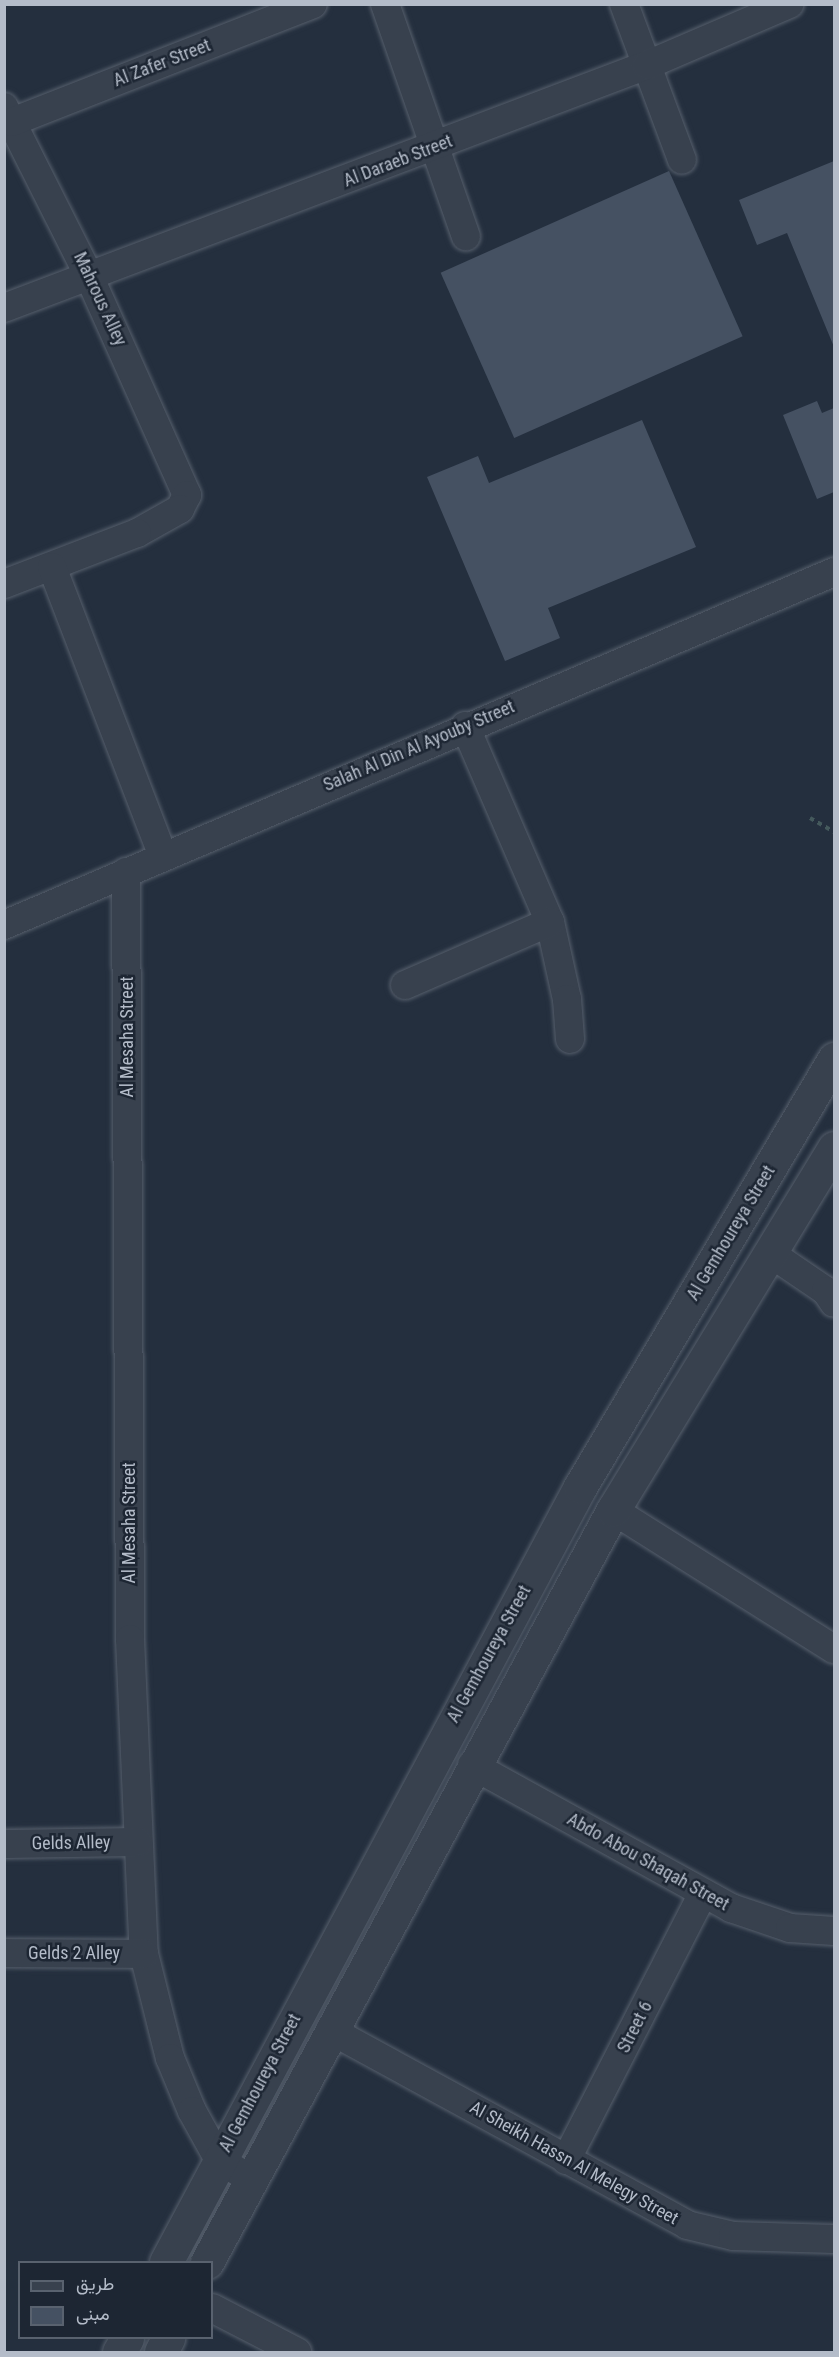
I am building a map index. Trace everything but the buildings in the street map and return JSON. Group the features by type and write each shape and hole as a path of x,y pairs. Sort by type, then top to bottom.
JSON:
{"street":[{"name":"Al Zafer Street","path":"8,115 313,4"},
{"path":"385,4 466,236"},
{"path":"624,4 682,160"},
{"name":"Al Daraeb Street","path":"4,308 647,65 789,4"},
{"name":"Mahrous Alley","path":"8,115 89,276 188,495 180,509 137,532 52,567"},
{"path":"4,584 52,567 164,856"},
{"name":"Salah Al Din Al Ayouby Street","path":"4,925 465,726 834,572"},
{"path":"465,726 550,922 567,999 570,1039"},
{"name":"Al Mesaha Street","path":"126,872 130,1627 144,1954 170,2058 219,2160"},
{"path":"405,985 550,922"},
{"name":"Al Gemhoureya Street","path":"167,2261 580,1487 834,1059"},
{"name":"Al Gemhoureya Street","path":"208,2261 472,1765 613,1510 834,1148"},
{"path":"770,1253 826,1291 834,1303"},
{"path":"613,1510 834,1649"},
{"name":"Abdo Abou Shaqah Street","path":"472,1765 704,1893 760,1920 790,1928 834,1932"},
{"name":"Gelds Alley","path":"4,1844 138,1842"},
{"name":"Street 6","path":"566,2160 704,1893"},
{"name":"Gelds 2 Alley","path":"4,1953 144,1954"},
{"name":"Al Sheikh Hassn Al Melegy Street","path":"330,2030 665,2215 709,2232 757,2238 834,2239"},
{"path":"267,2073 296,2093"},
{"path":"219,2160 251,2179"},
{"path":"213,2309 297,2352"}],"path":[{"path":"810,818 834,832"}]}
